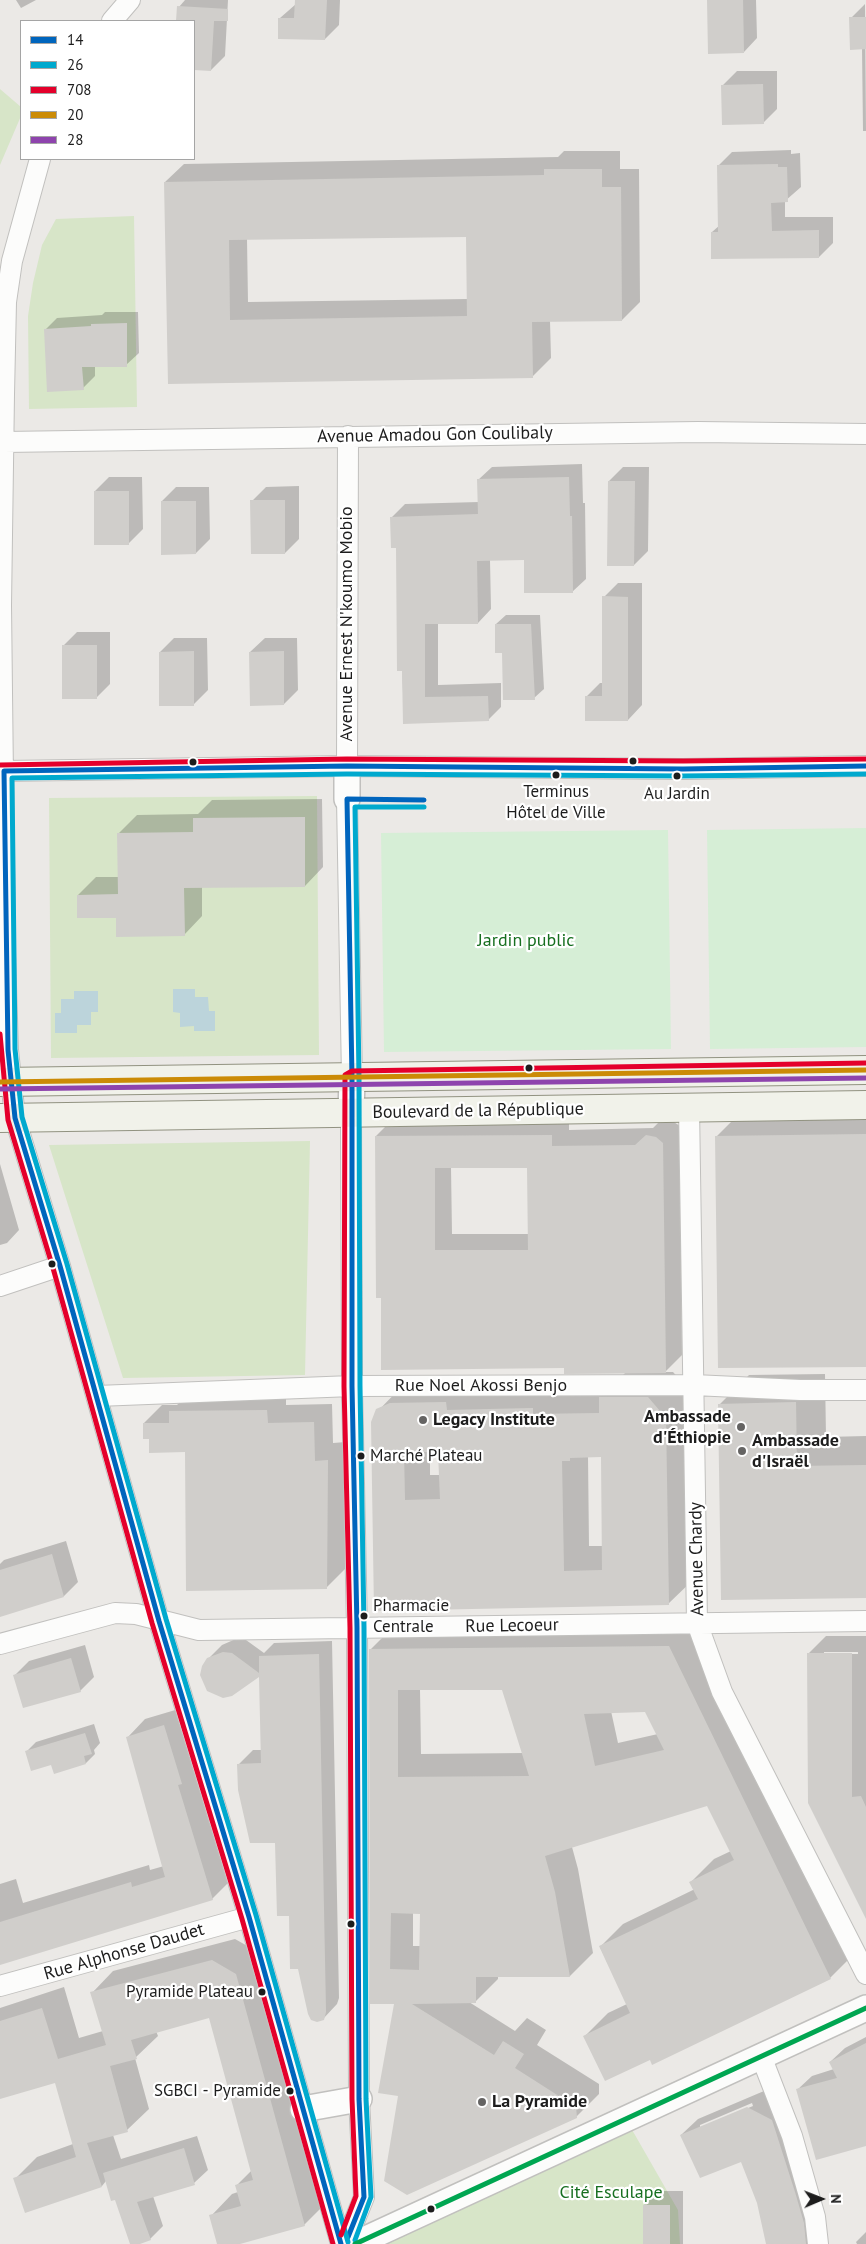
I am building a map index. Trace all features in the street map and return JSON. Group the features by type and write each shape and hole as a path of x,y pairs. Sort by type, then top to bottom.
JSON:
{"main road":[{"name":"Boulevard de la République","path":"6,1082 866,1070"},
{"name":"Boulevard de la République","path":"7,1118 866,1105"}],"street":[{"path":"113,20 130,0"},
{"path":"40,160 12,261 6,302 1,605 7,1118 60,1266 159,1621 249,1917 341,2244"},
{"name":"Avenue Amadou Gon Coulibaly","path":"4,442 698,432 866,434"},
{"name":"Avenue Ernest N'koumo Mobio","path":"348,436 347,799 351,1113"},
{"path":"4,771 347,766 683,769 866,766"},
{"name":"Avenue Chardy","path":"689,1107 698,1623 722,1692 866,1974"},
{"path":"345,2244 364,2197 359,2099 357,1628 352,1386 351,1113"},
{"path":"0,1286 60,1266"},
{"name":"Rue Noel Akossi Benjo","path":"96,1396 352,1386 694,1386 866,1390"},
{"name":"Rue Lecoeur","path":"0,1644 115,1613 136,1614 199,1630 866,1621"},
{"name":"Rue Alphonse Daudet","path":"0,1986 249,1917"},
{"path":"355,2244 866,2008"},
{"path":"761,2056 792,2136 815,2217 818,2244"},
{"path":"303,2109 359,2099"}],"green space":[{"path":"0,89 20,106 20,118 0,165"},
{"path":"134,216 137,407 29,409 28,316 42,245 56,219"},
{"path":"317,796 319,1055 51,1058 49,798"},
{"path":"866,828 866,1047 710,1049 707,830"},
{"name":"Jardin public","path":"668,830 671,1049 384,1052 381,833"},
{"path":"310,1141 305,1375 123,1378 49,1145"},
{"name":"Cité Esculape","path":"631,2128 678,2210 680,2244 384,2244"}],"water":[{"path":"173,989 195,989 195,997 208,997 209,1011 215,1011 215,1031 194,1031 194,1026 180,1027 180,1013 173,1012"},
{"path":"74,991 98,991 98,1012 91,1012 91,1025 77,1025 77,1033 55,1033 55,1013 61,1013 61,999 74,999"}],"building":[{"path":"295,0 327,0 325,40 278,39 278,18 294,18"},
{"path":"707,0 743,0 744,53 708,54"},
{"path":"177,6 228,9 228,21 214,21 211,71 195,70 195,20 176,20"},
{"path":"849,17 866,17 866,49 850,50"},
{"path":"763,84 764,124 722,125 721,85"},
{"path":"778,164 778,167 787,167 788,202 771,203 772,231 819,230 819,258 711,259 711,232 718,232 717,165"},
{"path":"544,169 602,169 602,187 621,187 622,321 532,322 533,378 168,384 164,182 544,175","holes":["466,237 467,316 230,320 229,240"]},
{"path":"127,323 127,367 82,367 84,390 47,392 44,329 91,326 91,324"},
{"path":"569,477 570,516 572,516 573,593 524,593 524,560 477,561 478,624 425,624 425,697 488,696 489,721 403,724 402,671 397,671 396,548 391,548 390,517 478,514 477,479"},
{"path":"608,481 635,481 634,566 607,566"},
{"path":"94,491 129,491 129,545 94,545"},
{"path":"250,500 285,500 285,554 251,554"},
{"path":"161,501 196,501 196,554 161,555"},
{"path":"602,596 628,597 628,721 585,721 585,696 602,696"},
{"path":"495,624 531,624 535,700 503,700 502,653 495,653"},
{"path":"62,645 97,645 97,699 62,699"},
{"path":"194,651 194,706 159,706 159,652"},
{"path":"284,651 284,705 250,706 249,652"},
{"path":"305,817 305,887 184,888 185,936 116,937 116,918 77,918 77,895 118,894 117,833 193,832 193,818"},
{"path":"866,1134 866,1367 718,1368 715,1136"},
{"path":"552,1135 552,1146 635,1145 646,1135 656,1137 663,1143 666,1373 564,1374 564,1368 381,1370 381,1298 376,1298 375,1136","holes":["435,1168 527,1168 528,1250 435,1250"]},
{"path":"599,1397 648,1397 666,1418 669,1605 374,1611 371,1422 376,1409 390,1403 446,1402 447,1410 533,1408 533,1414 599,1413","holes":["404,1452 438,1452 440,1499 405,1500","601,1457 602,1570 564,1571 562,1461 570,1461 570,1458"]},
{"path":"796,1402 797,1466 866,1465 866,1598 721,1600 718,1404"},
{"path":"267,1410 268,1423 314,1422 315,1461 328,1460 327,1589 186,1591 185,1452 149,1453 149,1439 143,1439 143,1423 169,1423 169,1411"},
{"path":"52,1554 64,1597 0,1617 0,1570"},
{"path":"669,1646 831,1979 652,2065 650,2060 605,2081 583,2036 630,2013 599,1946 698,1899 689,1882 734,1860 707,1806 545,1856 555,1892 570,1977 476,1977 476,2003 412,2004 494,2055 503,2041 524,2054 515,2068 576,2107 577,2118 407,2195 384,2181 398,2096 378,2093 394,2004 370,2004 369,1649","holes":["398,1690 502,1690 529,1776 398,1777","645,1712 664,1750 595,1766 584,1714","391,1913 420,1914 419,1970 390,1969"]},
{"path":"223,1652 232,1653 259,1673 259,1656 319,1654 326,2012 324,2020 317,2022 311,2020 308,2014 298,1969 290,1969 289,1916 277,1916 275,1843 250,1843 238,1790 237,1764 261,1763 259,1677 232,1696 223,1698 207,1691 200,1675 202,1666 207,1658"},
{"path":"807,1653 852,1653 852,1797 861,1796 866,1807 866,1919 808,1803"},
{"path":"71,1658 81,1692 23,1708 13,1675"},
{"path":"164,1725 182,1784 178,1785 213,1900 0,1965 0,1922 131,1882 132,1887 165,1877 126,1737"},
{"path":"85,1733 92,1754 84,1756 86,1764 54,1774 51,1765 31,1771 25,1751"},
{"path":"212,1960 236,1974 305,2226 240,2244 217,2244 209,2215 241,2206 235,2185 253,2180 209,2018 131,2040 137,2059 110,2066 128,2132 87,2143 102,2187 25,2213 13,2178 76,2157 55,2083 0,2099 0,2021 42,2008 58,2059 106,2045 90,1992"},
{"path":"866,2043 866,2146 816,2160 796,2089 837,2078 829,2062"},
{"path":"747,2107 772,2120 804,2223 806,2244 766,2244 757,2203 741,2162 700,2178 680,2135"},
{"path":"184,2148 195,2185 137,2202 151,2240 140,2244 130,2244 115,2200 111,2201 103,2173"},
{"path":"643,2205 670,2205 670,2244 643,2244"}],"transit line":[{"name":"708","path":"0,765 347,759 683,761 866,759"},
{"name":"14","path":"341,2244 249,1917 159,1621 60,1266 15,1118 8,1050 4,771 347,766 683,769 866,766"},
{"name":"26","path":"348,2242 256,1915 166,1619 67,1264 22,1117 15,1049 12,778 347,774 683,776 866,774"},
{"name":"14","path":"348,2237 364,2197 359,2099 357,1628 352,1386 352,1078 347,799 424,800"},
{"name":"26","path":"355,2240 371,2197 366,2099 364,1628 355,807 424,807"},
{"name":"708","path":"0,1034 8,1120 53,1268 152,1623 242,1919 333,2244"},
{"name":"708","path":"341,2235 356,2196 352,2099 350,1628 344,1386 345,1075 352,1071 866,1063"},
{"name":"20","path":"0,1082 866,1070"},
{"name":"28","path":"0,1089 866,1078"},
{"path":"355,2244 866,2008"}],"place":[{"name":"Terminus Hôtel de Ville","path":"556,775"},
{"name":"Au Jardin","path":"677,776"},
{"name":"Legacy Institute","path":"423,1420"},
{"name":"Ambassade d'Éthiopie","path":"741,1427"},
{"name":"Ambassade d'Israël","path":"742,1451"},
{"name":"Marché Plateau","path":"361,1456"},
{"name":"Pharmacie Centrale","path":"364,1616"},
{"name":"Pyramide Plateau","path":"262,1992"},
{"name":"SGBCI - Pyramide","path":"290,2091"},
{"name":"La Pyramide","path":"482,2102"}]}
